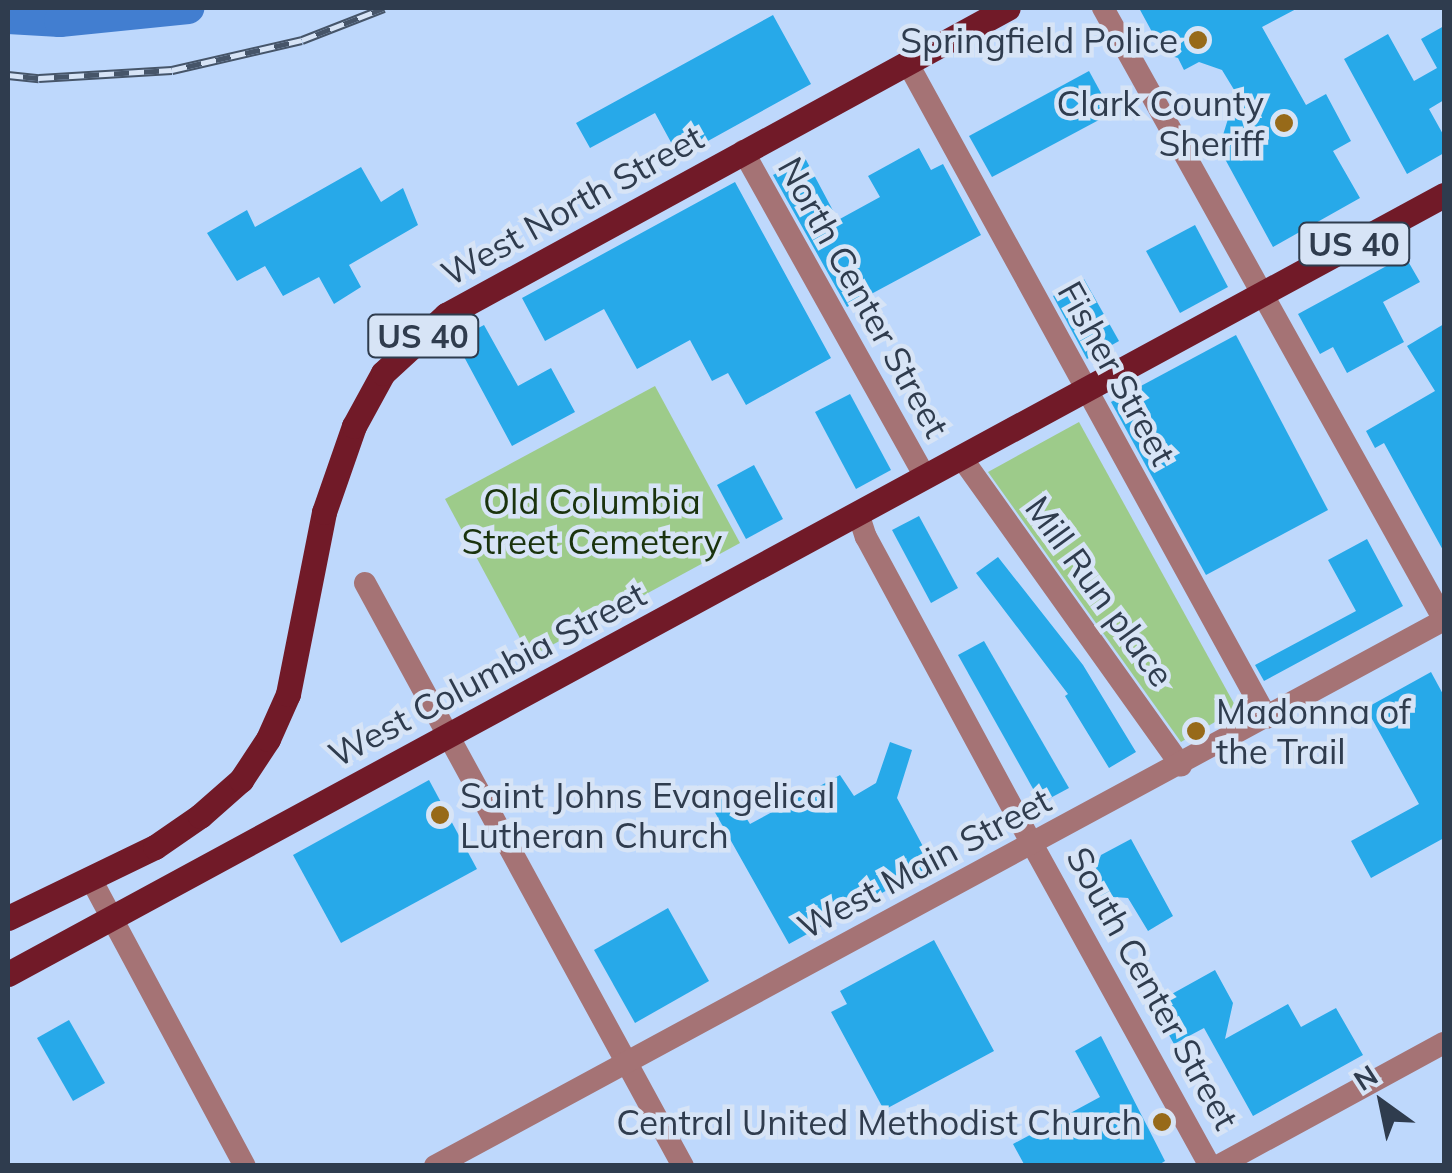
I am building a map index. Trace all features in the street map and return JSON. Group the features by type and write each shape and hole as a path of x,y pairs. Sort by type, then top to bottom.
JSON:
{"main road":[{"name":"West North Street","path":"8,918 92,881 200,816 241,780 268,739 288,694 302,640 324,512 354,426 384,373 446,315 1008,8"},
{"name":"US 40","path":"1263,294 1444,195"},
{"name":"West Columbia Street","path":"8,974 1263,294"}],"street":[{"path":"1104,8 1444,620"},
{"name":"Fisher Street","path":"907,62 1266,718"},
{"name":"North Center Street","path":"743,151 925,477"},
{"name":"Mill Run place","path":"962,457 1181,764"},
{"path":"858,513 866,537 1034,845"},
{"path":"365,583 683,1166"},
{"name":"West Main Street","path":"435,1166 1444,620"},
{"name":"South Center Street","path":"1034,845 1210,1166"},
{"path":"92,881 245,1166"},
{"path":"1218,1166 1444,1043"}],"green space":[{"name":"Old Columbia Street Cemetery","path":"655,386 740,543 530,657 445,499"},
{"path":"1079,422 1237,709 1181,742 988,472"}],"building":[{"name":"Clark County Sheriff","path":"1139,8 1298,8 1262,27 1306,105 1326,94 1351,141 1333,151 1360,198 1273,247 1219,148 1236,93 1222,70 1199,62 1184,70 1178,58 1164,54"},
{"path":"773,15 811,84 679,157 655,113 590,148 576,123"},
{"path":"1444,26 1444,100 1429,109 1444,136 1444,153 1407,174 1344,59 1388,34 1414,81 1437,68 1421,39"},
{"path":"1089,71 1112,113 992,177 969,136"},
{"path":"919,148 931,170 943,164 981,235 847,307 773,175 805,158 838,220 880,197 868,176"},
{"path":"361,167 381,202 403,188 418,225 349,265 361,287 334,304 319,277 283,296 265,266 237,281 207,233 247,210 255,227"},
{"path":"735,182 831,358 746,405 728,373 712,381 690,340 637,369 604,309 545,341 522,298"},
{"path":"1195,225 1228,287 1180,313 1146,251"},
{"path":"1405,256 1420,282 1383,302 1404,342 1347,373 1333,347 1320,354 1298,314"},
{"path":"1084,279 1119,341 1087,359 1053,296"},
{"path":"1444,324 1444,552 1384,443 1375,448 1366,431 1435,391 1407,346"},
{"path":"484,325 518,386 551,368 575,412 512,446 455,340"},
{"path":"1236,335 1328,510 1206,575 1111,402"},
{"path":"850,394 891,470 856,489 815,412"},
{"path":"754,465 783,519 746,539 717,485"},
{"path":"919,516 958,588 931,603 892,530"},
{"path":"1367,539 1403,606 1264,681 1255,665 1356,611 1328,560"},
{"path":"998,557 1083,665 1136,752 1109,768 1065,696 1068,694 976,573"},
{"path":"984,641 1069,788 1041,803 958,655"},
{"path":"1431,672 1444,696 1444,838 1371,878 1351,841 1419,804 1366,708"},
{"path":"890,742 912,750 897,798 933,865 789,944 708,800 728,788 750,824 840,775 854,796 876,783"},
{"path":"429,780 477,869 341,943 293,855"},
{"path":"1131,839 1173,916 1148,931 1128,898 1100,896 1092,880 1101,855"},
{"path":"668,908 709,981 635,1023 594,950"},
{"path":"934,940 994,1051 884,1110 831,1012 847,1004 840,991"},
{"path":"1215,970 1233,1003 1225,1039 1288,1004 1301,1027 1336,1008 1363,1055 1253,1116 1204,1028 1174,1044 1152,1005"},
{"path":"69,1020 105,1083 73,1101 37,1038"},
{"path":"1101,1036 1165,1161 1157,1166 1025,1166 1013,1144 1100,1097 1075,1051"}],"waterway":[{"path":"8,18 60,21 188,8"}],"railway":[{"path":"8,75 39,78 172,70 302,40 384,8"}],"place":[{"name":"Springfield Police","path":"1198,40"},
{"name":"Clark County Sheriff","path":"1284,123"},
{"name":"Madonna of the Trail","path":"1196,731"},
{"name":"Saint Johns Evangelical Lutheran Church","path":"440,815"},
{"name":"Central United Methodist Church","path":"1162,1122"}]}
